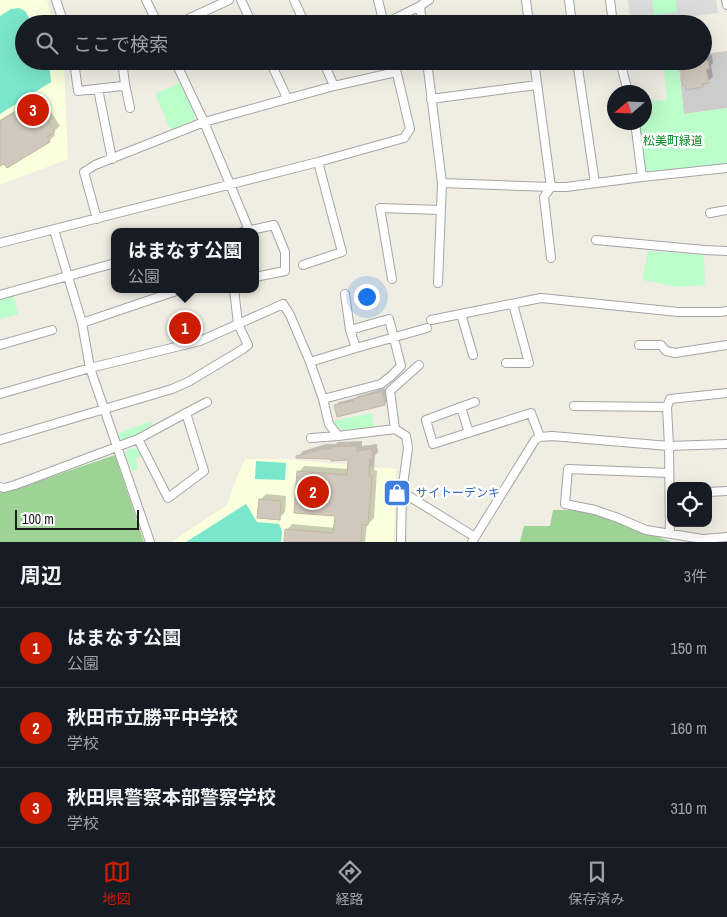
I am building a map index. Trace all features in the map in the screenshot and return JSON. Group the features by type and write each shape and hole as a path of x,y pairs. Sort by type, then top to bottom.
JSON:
{"street":[{"path":"56,0 61,15"},
{"path":"146,0 154,15"},
{"path":"197,15 229,0"},
{"path":"241,0 248,15"},
{"path":"294,0 301,15"},
{"path":"378,0 382,15"},
{"path":"402,15 429,0"},
{"path":"526,0 528,15"},
{"path":"569,0 571,15"},
{"path":"610,0 612,15"},
{"path":"726,0 727,5"},
{"path":"420,6 421,15"},
{"path":"75,70 78,91 126,84"},
{"path":"124,70 130,108"},
{"path":"179,70 230,184 244,228"},
{"path":"274,70 287,98"},
{"path":"327,70 334,86"},
{"path":"428,70 442,183 438,282"},
{"path":"535,70 551,187 544,197 551,258"},
{"path":"578,70 594,183"},
{"path":"622,70 626,85"},
{"path":"0,243 98,219 318,162 404,138 410,129 396,72 287,98 204,122 96,165 84,172 98,219"},
{"path":"431,99 537,85"},
{"path":"98,89 112,158"},
{"path":"636,130 642,177"},
{"path":"302,265 342,252 318,162"},
{"path":"442,183 551,187 727,168"},
{"path":"392,279 380,208 441,210"},
{"path":"710,213 727,210"},
{"path":"259,228 274,225 285,252 285,271 259,276"},
{"path":"54,230 82,323 90,368 150,542"},
{"path":"596,240 727,251"},
{"path":"0,295 111,264"},
{"path":"82,323 170,293"},
{"path":"0,440 172,389 188,382 243,349 248,345 238,324 234,293"},
{"path":"345,294 350,330 356,348"},
{"path":"431,320 541,298 678,312 720,312 727,310"},
{"path":"0,394 90,368 200,341 283,304 290,315 310,362 323,399 329,424 338,436"},
{"path":"506,363 529,364 513,304"},
{"path":"461,314 473,355"},
{"path":"323,399 381,384 401,366 389,319 350,330"},
{"path":"310,362 427,328"},
{"path":"0,344 52,330"},
{"path":"639,345 660,345 666,351 675,353 727,345"},
{"path":"396,429 390,391 419,364"},
{"path":"669,482 667,406 670,399 727,393"},
{"path":"0,487 15,486 117,448 138,439 207,402"},
{"path":"475,402 426,420 433,444 531,413 540,437"},
{"path":"574,406 667,406"},
{"path":"461,407 469,433"},
{"path":"138,439 168,498 204,471 186,413"},
{"path":"311,438 396,429 406,436 408,448 402,492 401,542"},
{"path":"402,492 474,539 535,440 540,437 552,436 669,446 727,444"},
{"path":"668,474 568,469 565,504 595,510 646,530 703,538 727,537"},
{"path":"712,492 727,491"},
{"path":"670,527 670,533"}],"shaded area":[{"path":"47,0 51,15 15,15 15,70 64,70 68,159 0,185 0,1"},
{"path":"628,0 716,0 718,13 702,15 630,15"},
{"path":"727,51 727,108 684,114 679,70 712,70 712,53"},
{"path":"245,459 283,459 396,469 394,542 171,542 227,505"}],"green space":[{"path":"652,0 676,0 677,12 654,15"},
{"path":"19,8 25,11 27,15 15,15 15,70 50,70 51,82 0,114 0,16 11,9"},
{"name":"松美町緑道","path":"664,70 679,70 684,114 727,108 727,165 646,174 640,130 652,130 652,101 667,100"},
{"path":"180,83 195,114 194,121 171,131 155,94"},
{"path":"648,251 704,255 705,285 678,287 642,280"},
{"path":"13,294 18,314 0,319 0,298"},
{"path":"197,314 202,335 172,343 167,322"},
{"path":"372,413 374,428 362,431 351,432 341,430 333,421"},
{"path":"151,421 154,427 126,441 118,440 117,434"},
{"path":"132,448 139,450 142,456 136,459 138,469 132,471 125,452"},
{"path":"115,455 144,542 0,542 0,492 7,492"},
{"path":"256,461 286,463 285,480 255,479"},
{"path":"246,504 257,522 279,524 282,531 281,542 186,542"},
{"path":"553,510 579,510 613,518 672,542 520,542 524,526 550,526"}],"building":[{"path":"682,70 706,70 709,83 702,84 703,87 686,90 686,86 683,86 682,79 684,79"},
{"path":"34,100 55,132 47,137 50,142 7,168 4,164 0,166 0,121"},
{"path":"382,391 385,405 337,417 334,405"},
{"path":"357,446 357,451 372,449 373,458 370,459 369,476 372,476 368,525 362,525 361,542 284,542 285,529 333,533 335,516 294,513 297,471 347,475 348,460 331,461 331,459 296,458 296,456 319,449 331,449 331,447"},
{"path":"259,499 281,501 280,520 257,518"}],"place":[{"name":"秋田県警察本部警察学校","path":"33,110"},
{"name":"はまなす公園","path":"185,328"},
{"name":"秋田市立勝平中学校","path":"313,492"},
{"name":"サイトーデンキ","path":"397,493"}]}
